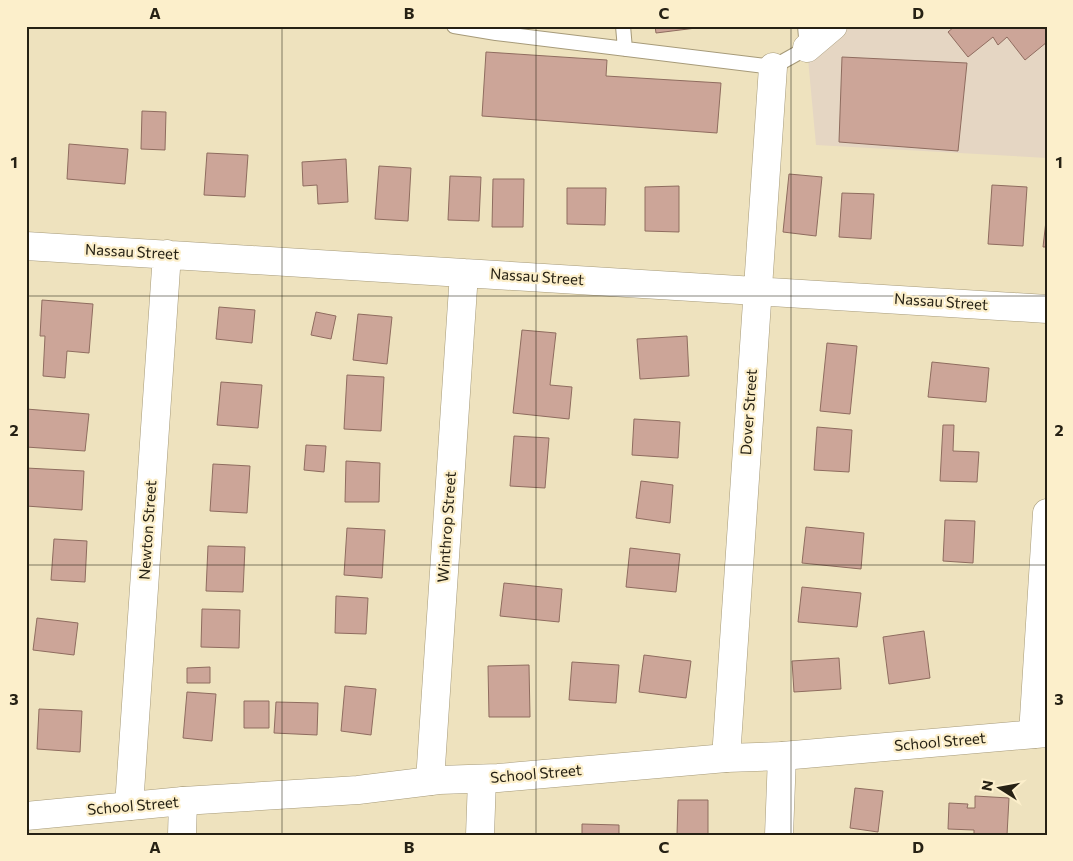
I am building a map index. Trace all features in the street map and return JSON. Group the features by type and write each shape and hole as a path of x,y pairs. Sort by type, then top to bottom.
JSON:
{"street":[{"path":"806,37 833,26"},
{"name":"Dover Street","path":"726,758 773,67"},
{"name":"Nassau Street","path":"26,246 1047,309"},
{"name":"Newton Street","path":"129,806 166,254"},
{"name":"Winthrop Street","path":"430,781 464,272"},
{"path":"1040,733 1047,514"},
{"name":"School Street","path":"26,816 183,801 358,790 430,781 482,779 726,758 782,756 1040,733"},
{"path":"779,835 782,756"},
{"path":"480,835 482,779"},
{"path":"182,835 183,801"}],"lane":[{"path":"454,26 497,30 624,49 773,67 806,37"},
{"path":"623,26 624,49"}],"shaded area":[{"path":"833,26 1047,26 1047,158 816,145 807,48"}],"building":[{"path":"655,26 712,26 656,33"},
{"path":"955,26 1047,26 1047,42 1025,60 1007,37 998,45 993,37 968,57 948,32"},
{"path":"486,52 607,60 606,76 721,83 717,133 482,116"},
{"path":"842,57 967,63 958,151 839,142"},
{"path":"142,111 166,112 165,150 141,149"},
{"path":"69,144 128,149 125,184 67,179"},
{"path":"207,153 248,155 245,197 204,195"},
{"path":"346,159 348,202 318,204 317,185 303,186 302,162"},
{"path":"379,166 411,168 408,221 375,219"},
{"path":"789,174 822,177 816,236 783,232"},
{"path":"450,176 481,177 479,221 448,220"},
{"path":"493,179 524,179 523,227 492,227"},
{"path":"992,185 1027,187 1023,246 988,244"},
{"path":"679,186 679,232 645,231 645,187"},
{"path":"567,188 606,188 605,225 567,224"},
{"path":"842,193 874,194 871,239 839,237"},
{"path":"1047,212 1047,247 1043,247"},
{"path":"42,300 93,304 89,353 67,351 65,378 43,376 45,336 40,336"},
{"path":"219,307 255,310 252,343 216,339"},
{"path":"316,312 336,316 331,339 311,335"},
{"path":"358,314 392,317 387,364 353,360"},
{"path":"522,330 556,333 550,385 572,387 569,419 513,413"},
{"path":"687,336 689,376 640,379 637,339"},
{"path":"827,343 857,346 850,414 820,411"},
{"path":"932,362 989,368 986,402 928,397"},
{"path":"347,375 384,377 381,431 344,429"},
{"path":"221,382 262,385 258,428 217,425"},
{"path":"26,409 89,414 85,451 26,447"},
{"path":"634,419 680,422 678,458 632,455"},
{"path":"943,425 954,425 953,451 979,452 977,482 940,481"},
{"path":"817,427 852,430 849,472 814,470"},
{"path":"514,436 549,438 545,488 510,486"},
{"path":"306,445 326,446 324,472 304,470"},
{"path":"346,461 380,463 379,502 345,502"},
{"path":"213,464 250,466 247,513 210,511"},
{"path":"26,468 84,471 82,510 26,506"},
{"path":"641,481 673,485 670,523 636,518"},
{"path":"945,520 975,521 973,563 943,561"},
{"path":"806,527 864,533 861,569 802,563"},
{"path":"347,528 385,530 382,578 344,575"},
{"path":"54,539 87,541 85,582 51,580"},
{"path":"208,546 245,547 243,592 206,591"},
{"path":"630,548 680,554 676,592 626,587"},
{"path":"504,583 562,589 559,622 500,616"},
{"path":"802,587 861,593 857,627 798,622"},
{"path":"336,596 368,598 366,634 335,633"},
{"path":"202,609 240,610 239,648 201,647"},
{"path":"37,618 78,623 74,655 33,650"},
{"path":"924,631 930,678 889,684 883,637"},
{"path":"644,655 691,661 686,698 639,692"},
{"path":"839,658 841,689 794,692 792,661"},
{"path":"572,662 619,665 616,703 569,700"},
{"path":"529,665 530,717 489,717 488,666"},
{"path":"210,667 210,683 187,683 187,668"},
{"path":"345,686 376,689 371,735 341,731"},
{"path":"187,692 216,694 212,741 183,738"},
{"path":"244,701 269,701 269,728 244,728"},
{"path":"276,702 318,703 317,735 274,733"},
{"path":"39,709 82,711 80,752 37,749"},
{"path":"855,788 883,791 878,832 850,828"},
{"path":"975,796 1009,798 1007,835 974,835 974,830 948,829 949,803 968,804 967,808 975,808"},
{"path":"678,800 708,800 708,835 677,835"},
{"path":"582,824 619,825 619,835 582,835"}]}
